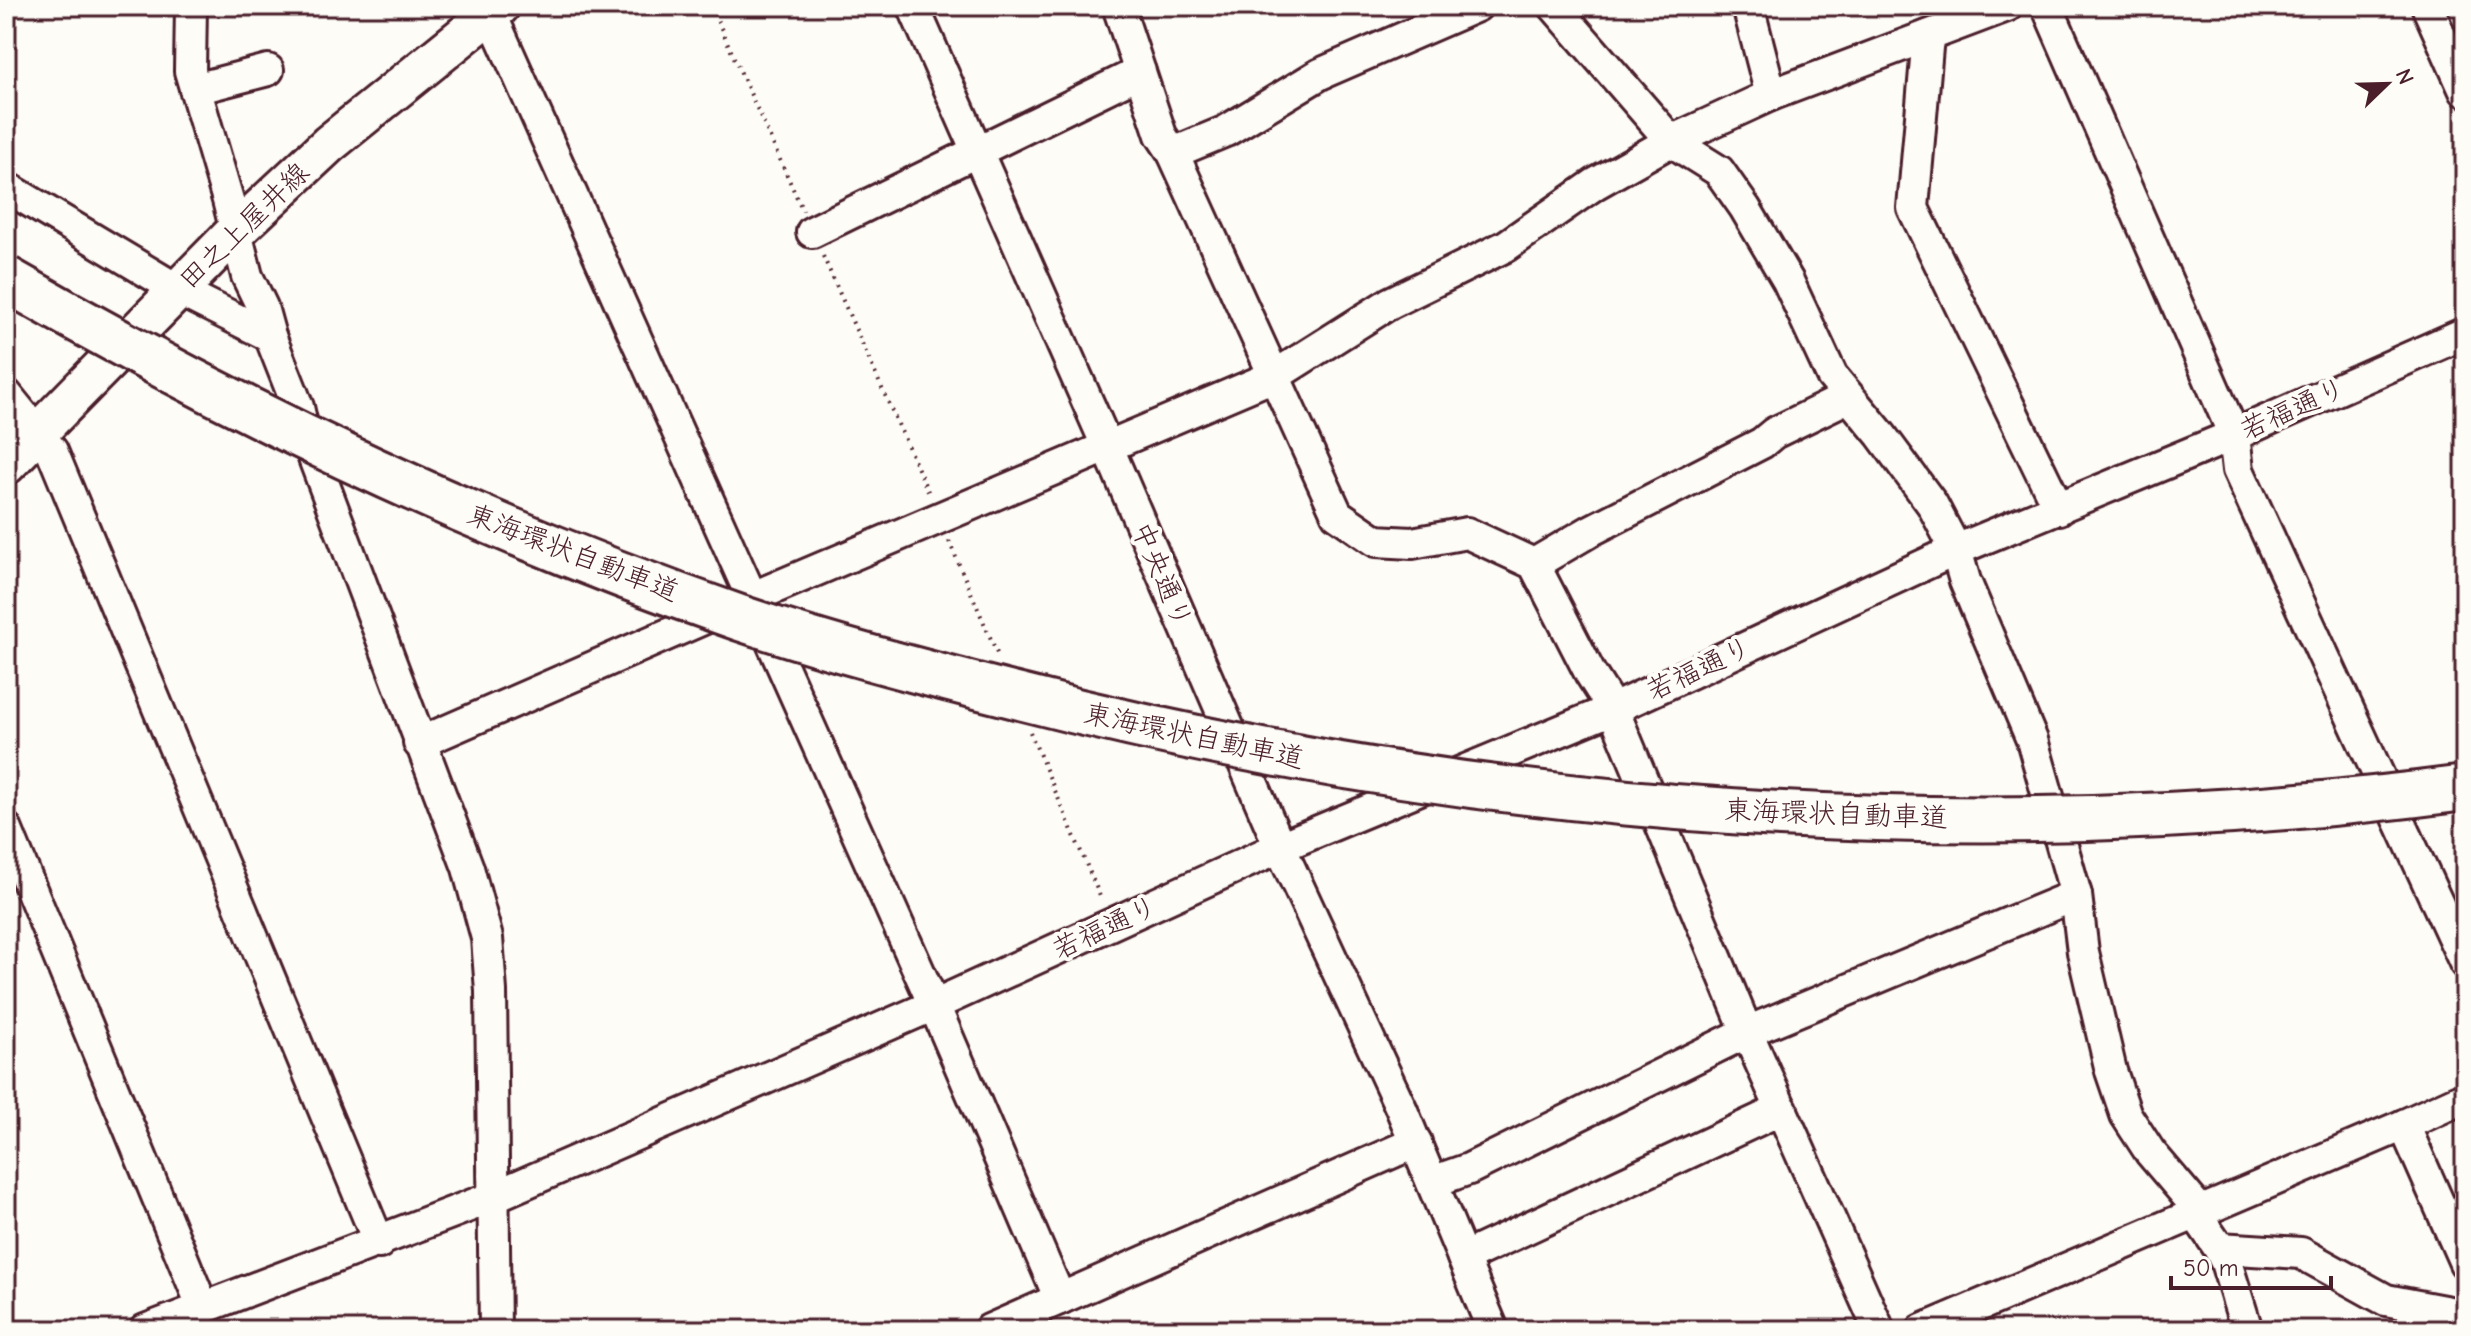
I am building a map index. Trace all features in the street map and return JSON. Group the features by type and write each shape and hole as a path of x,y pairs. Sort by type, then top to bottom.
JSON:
{"highway":[{"name":"東海環状自動車道","path":"6,279 113,341 265,418 428,496 584,560 743,619 906,668 1089,715 1268,754 1470,787 1642,805 1825,816 2007,820 2212,814 2385,799 2465,788"}],"main road":[{"name":"田之上屋井線","path":"6,465 235,232 329,144 496,10"}],"street":[{"path":"191,6 190,71 247,276 262,307 419,743 468,868 487,938 493,1050 495,1330"},
{"name":"中央通り","path":"913,6 1280,847 1432,1182"},
{"path":"1118,6 1161,135 1173,153 1337,514 1376,541 1412,543 1467,533 1534,564 1590,673 1613,709 1747,1032 1879,1330"},
{"path":"1173,153 1226,131 1320,74 1477,6"},
{"path":"1554,6 1671,141 1719,171 1788,281 1832,376 1932,504 1956,550 1965,581 2032,740 2076,895 2083,952 2111,1071 2126,1115 2150,1152 2195,1205 2195,1213 2219,1248 2247,1330"},
{"path":"1748,6 1771,95"},
{"path":"419,743 1276,375 1390,303 1506,246 1595,184 1671,141 1771,95 2007,6"},
{"path":"2047,6 2234,435 2238,470 2465,963"},
{"path":"2427,6 2465,91"},
{"path":"496,10 751,598 934,1005 1060,1299"},
{"path":"1928,36 1913,208 2059,509"},
{"path":"195,89 268,70"},
{"path":"812,232 1140,72"},
{"path":"6,187 178,290 270,336"},
{"name":"若福通り","path":"145,1330 493,1197 934,1005 1280,847 1613,709 1956,550 2234,435 2465,333"},
{"path":"6,394 52,451 379,1243"},
{"path":"1534,564 1592,530 1762,443 1774,433 1848,397"},
{"path":"6,828 203,1308"},
{"path":"1493,1330 1432,1182 1469,1169 1747,1032 2076,895"},
{"path":"1922,1330 2465,1097"},
{"path":"1463,1258 1782,1109"},
{"path":"2404,1125 2465,1263"},
{"path":"989,1330 1416,1142"},
{"path":"2219,1248 2301,1253 2386,1300 2465,1315"}],"path":[{"path":"711,6 940,518 1001,664"},
{"path":"1026,722 1112,925"}]}
